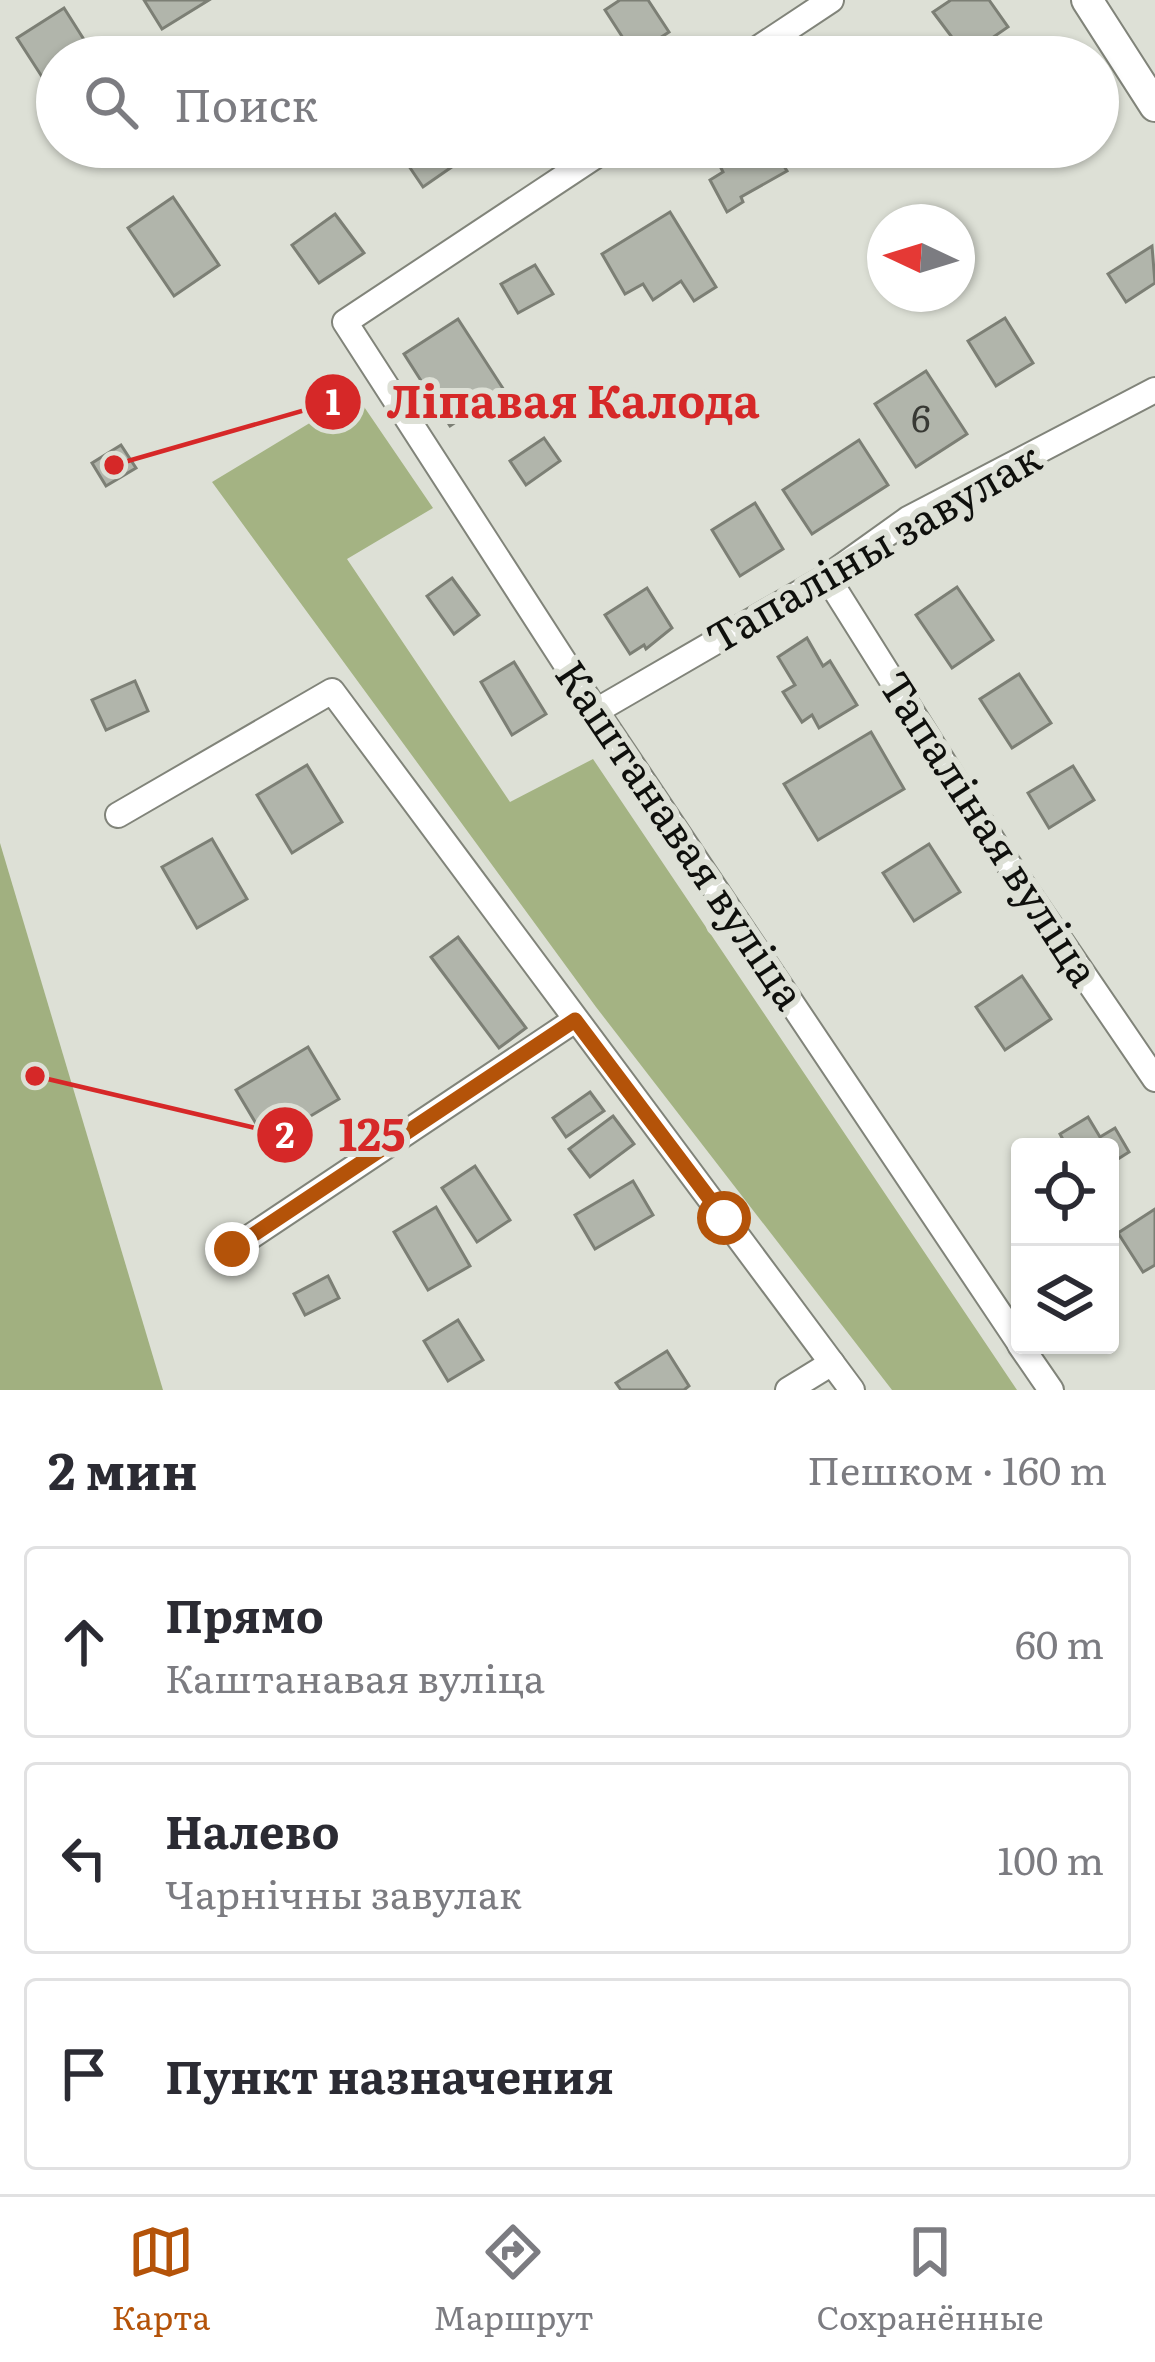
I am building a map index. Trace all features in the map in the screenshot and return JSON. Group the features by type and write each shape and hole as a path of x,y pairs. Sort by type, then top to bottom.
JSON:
{"street":[{"path":"777,36 831,0"},
{"path":"1087,0 1110,36"},
{"path":"1119,50 1155,106"},
{"name":"Каштанавая вуліца","path":"577,168 345,322 596,711 1011,1332"},
{"name":"Тапаліны завулак","path":"596,711 827,577 908,519 1155,390"},
{"name":"Тапаліная вуліца","path":"827,577 997,846 1155,1079"},
{"path":"118,815 332,691 852,1390"},
{"path":"232,1249 575,1020"},
{"name":"Каштанавая вуліца","path":"1026,1354 1051,1390"},
{"path":"788,1390 832,1363"}],"green space":[{"path":"356,395 433,508 347,559 510,802 593,759 1017,1390 892,1390 596,1007 212,482"},
{"path":"0,843 163,1390 0,1390"}],"building":[{"path":"144,0 209,0 162,29"},
{"path":"620,0 648,0 669,32 622,36 605,10"},
{"path":"951,0 989,0 1008,27 995,36 951,36 933,12"},
{"path":"64,8 82,36 36,36 36,67 17,38"},
{"path":"410,168 450,168 423,187"},
{"path":"721,168 787,171 741,197 743,202 727,212 710,180 723,172"},
{"path":"173,197 219,265 174,296 128,228"},
{"path":"670,212 716,287 694,301 681,281 653,300 643,284 625,294 602,254"},
{"path":"335,214 364,253 319,283 292,245"},
{"path":"1152,246 1155,283 1126,302 1108,274"},
{"path":"535,265 553,294 518,313 501,284"},
{"path":"1005,318 1033,363 996,386 968,341"},
{"path":"458,319 504,390 450,426 404,354"},
{"path":"926,371 967,434 916,467 875,404"},
{"path":"544,438 560,461 526,485 510,461"},
{"path":"859,440 888,485 812,534 783,490"},
{"path":"121,445 136,468 106,486 92,463"},
{"path":"755,503 783,549 740,576 712,530"},
{"path":"452,578 479,615 454,634 427,596"},
{"path":"957,587 993,640 952,668 916,615"},
{"path":"647,588 672,628 646,649 644,645 630,654 605,615"},
{"path":"807,638 823,666 830,661 857,705 819,728 812,715 802,722 783,692 795,685 778,657"},
{"path":"514,662 546,714 512,735 481,682"},
{"path":"1019,674 1051,723 1012,748 980,699"},
{"path":"135,681 148,711 106,730 92,700"},
{"path":"871,732 904,789 818,840 784,784"},
{"path":"307,765 342,822 292,853 257,795"},
{"path":"1073,766 1094,800 1049,828 1028,793"},
{"path":"212,839 247,899 197,928 162,867"},
{"path":"929,844 960,892 914,921 883,873"},
{"path":"458,937 526,1028 499,1048 431,957"},
{"path":"1022,976 1051,1019 1005,1050 976,1007"},
{"path":"308,1047 339,1099 267,1142 236,1090"},
{"path":"590,1092 604,1111 566,1137 553,1118"},
{"path":"613,1116 634,1144 590,1177 569,1149"},
{"path":"1088,1117 1100,1137 1115,1128 1129,1152 1119,1158 1119,1138 1062,1138 1060,1134"},
{"path":"475,1166 510,1220 477,1242 442,1188"},
{"path":"633,1181 653,1215 595,1249 575,1215"},
{"path":"436,1207 470,1266 428,1290 394,1232"},
{"path":"1155,1209 1155,1265 1143,1272 1119,1232"},
{"path":"328,1276 339,1298 305,1315 294,1294"},
{"path":"458,1320 483,1360 448,1381 424,1341"},
{"path":"667,1351 689,1386 684,1390 621,1390 616,1383"}],"place":[{"name":"Ліпавая Калода","path":"114,465"},
{"name":"125","path":"35,1076"}],"route":[{"path":"232,1249 575,1020 724,1218"}]}
